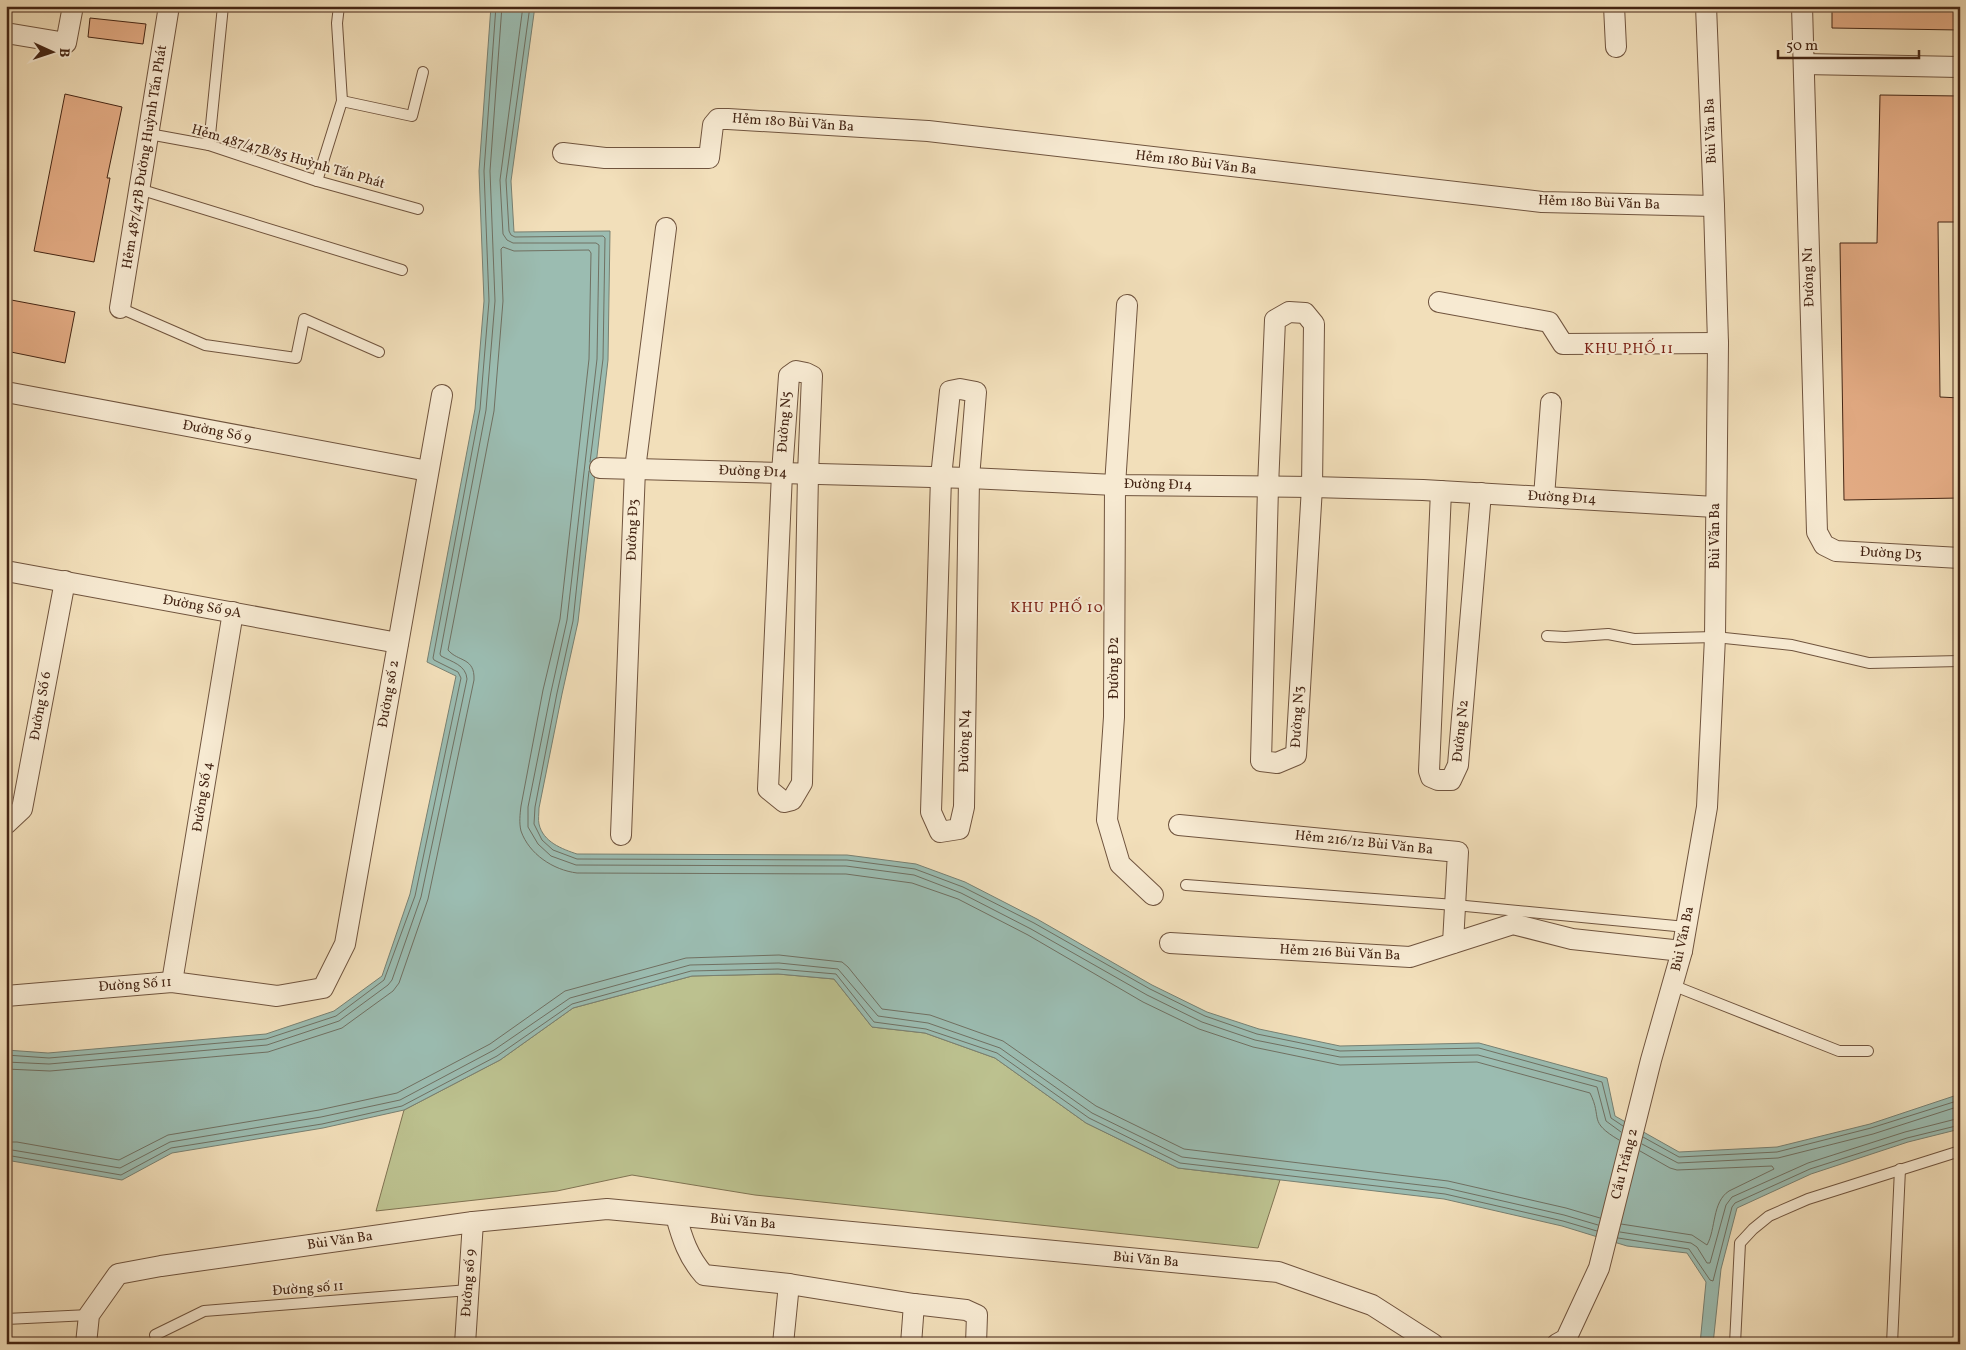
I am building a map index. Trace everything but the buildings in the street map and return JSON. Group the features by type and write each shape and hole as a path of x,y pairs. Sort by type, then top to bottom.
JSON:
{"street":[{"path":"6,34 66,43 73,6"},
{"name":"Hẻm 487/47B Đường Huỳnh Tấn Phát","path":"120,308 169,6"},
{"path":"1614,6 1616,47"},
{"name":"Bùi Văn Ba","path":"1651,1060 1682,951 1707,807 1715,637 1718,343 1706,6"},
{"name":"Đường N1","path":"1802,6 1816,527 1818,537 1824,545"},
{"path":"1804,64 1960,66"},
{"name":"Hẻm 180 Bùi Văn Ba","path":"563,153 605,158 706,159 711,157 713,125 718,119 728,119 928,131 1542,202 1714,206"},
{"name":"Đường Đ3","path":"621,835 635,469 666,228"},
{"path":"1439,302 1550,322 1563,344 1718,343"},
{"name":"Đường Đ2","path":"1127,305 1115,485 1114,717 1107,820 1120,864 1152,895"},
{"path":"1268,486 1275,320 1289,312 1305,313 1314,324 1312,487"},
{"name":"Đường N5","path":"796,371 812,376 808,474 802,783 792,800 784,802 768,789 782,472 789,376 796,371"},
{"name":"Đường N4","path":"960,389 976,392 969,478 964,807 958,829 940,832 931,812 941,478 950,391 960,389"},
{"name":"Đường Số 9","path":"6,392 428,471"},
{"name":"Đường số 2","path":"323,988 345,944 442,394"},
{"path":"1544,497 1552,403"},
{"name":"Đường Đ14","path":"600,468 969,478 1115,485 1268,486 1441,491 1715,507"},
{"name":"Đường N3","path":"1268,486 1261,761 1277,763 1296,755 1312,487"},
{"name":"Đường N2","path":"1441,491 1429,771 1431,777 1438,780 1451,780 1458,765 1481,493"},
{"name":"Đường D3","path":"1824,545 1840,552 1960,558"},
{"name":"Đường Số 9A","path":"6,571 398,643"},
{"name":"Đường Số 6","path":"6,824 22,809 64,582"},
{"name":"Đường Số 4","path":"172,982 233,612"},
{"name":"Hẻm 216/12 Bùi Văn Ba","path":"1179,824 1458,852 1453,942"},
{"name":"Hẻm 216 Bùi Văn Ba","path":"1170,943 1410,957 1513,924 1572,938 1682,951"},
{"name":"Đường Số 11","path":"6,996 172,982 277,996 323,988"},
{"name":"Cầu Trắng 2","path":"1558,1344 1566,1339 1599,1268 1651,1060"},
{"name":"Bùi Văn Ba","path":"86,1344 89,1315 118,1274 161,1266 473,1222 607,1209 1278,1272 1372,1305 1433,1344"},
{"path":"676,1216 686,1249 693,1262 704,1275 789,1284 914,1304 966,1310 977,1314 976,1344"},
{"name":"Đường số 9","path":"465,1344 473,1222"},
{"path":"783,1344 789,1284"},
{"path":"910,1344 914,1304"}],"lane":[{"path":"209,145 223,6"},
{"path":"316,181 342,101 337,23 340,6"},
{"path":"342,101 412,116 423,72"},
{"name":"Hẻm 487/47B/85 Huỳnh Tấn Phát","path":"148,134 209,145 316,181 418,209"},
{"path":"139,189 402,270"},
{"path":"120,308 205,345 296,358 304,319 379,352"},
{"path":"1547,636 1565,637 1608,634 1634,639 1715,637 1792,645 1869,663 1960,661"},
{"path":"1186,885 1455,905 1686,927"},
{"path":"1672,985 1838,1052 1868,1052"},
{"path":"1736,1344 1740,1243 1753,1228 1769,1216 1808,1199 1960,1151"},
{"path":"1892,1344 1900,1169"},
{"name":"Đường số 11","path":"155,1335 204,1311 469,1290"},
{"path":"6,1319 89,1315"}],"green space":[{"path":"778,974 834,979 872,1027 925,1033 995,1058 1086,1123 1178,1168 1280,1180 1258,1248 755,1195 632,1175 557,1191 376,1211 404,1110 500,1060 573,1008 692,976"}],"water":[{"path":"491,6 535,6 511,181 514,232 610,231 608,360 578,622 539,808 541,830 554,844 577,854 847,855 916,864 965,882 1037,919 1152,985 1207,1012 1259,1029 1340,1046 1479,1043 1607,1078 1615,1116 1679,1152 1777,1147 1870,1124 1960,1094 1960,1129 1908,1142 1811,1174 1737,1208 1721,1269 1713,1344 1700,1344 1706,1282 1687,1253 1627,1246 1562,1226 1444,1199 1178,1168 1086,1123 995,1058 925,1033 872,1027 834,979 778,974 692,976 573,1008 500,1060 404,1110 323,1128 172,1153 122,1180 6,1160 6,1050 48,1053 266,1034 334,1011 382,976 410,894 456,676 427,662 475,409 484,301 479,171"}],"district":[{"name":"KHU PHỐ 11","path":"1629,349"},
{"name":"KHU PHỐ 10","path":"1057,608"}]}
